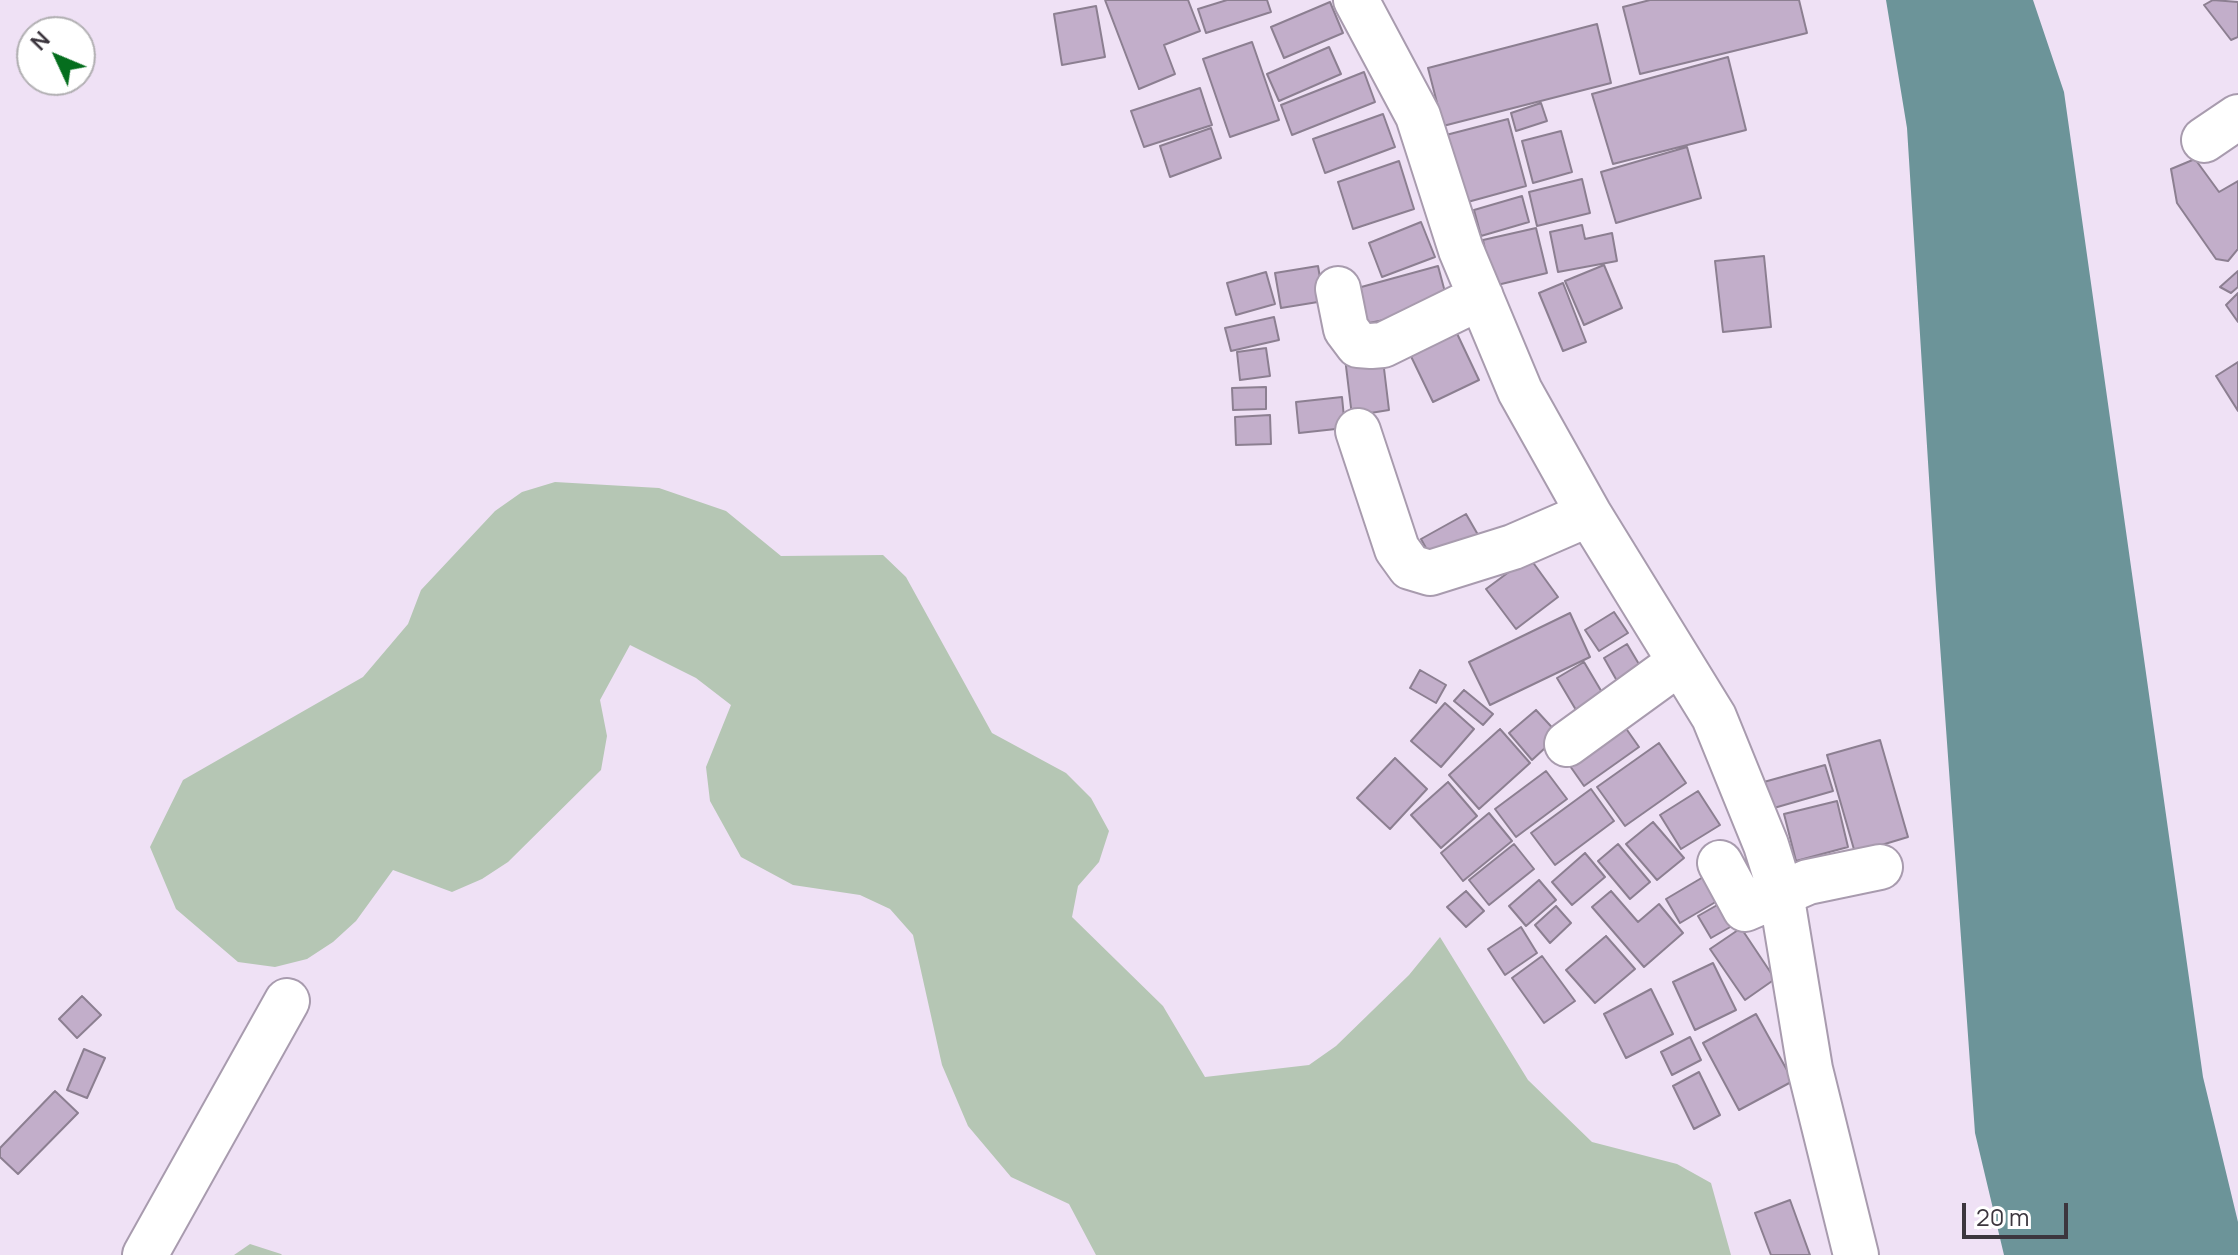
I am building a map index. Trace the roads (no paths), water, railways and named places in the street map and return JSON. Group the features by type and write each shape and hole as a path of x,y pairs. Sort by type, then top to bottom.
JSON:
{"street":[{"path":"1356,0 1418,116 1461,250 1520,391 1589,514 1714,717 1766,845 1781,893 1810,1069 1856,1255"},
{"path":"1338,289 1346,329 1358,345 1371,346 1383,345 1481,297"},
{"path":"1358,431 1397,549 1410,567 1430,573 1513,547 1589,514"},
{"path":"1567,744 1680,662"},
{"path":"1766,845 1707,869 1745,909 1808,882 1880,867"},
{"path":"145,1255 287,1001"}]}
